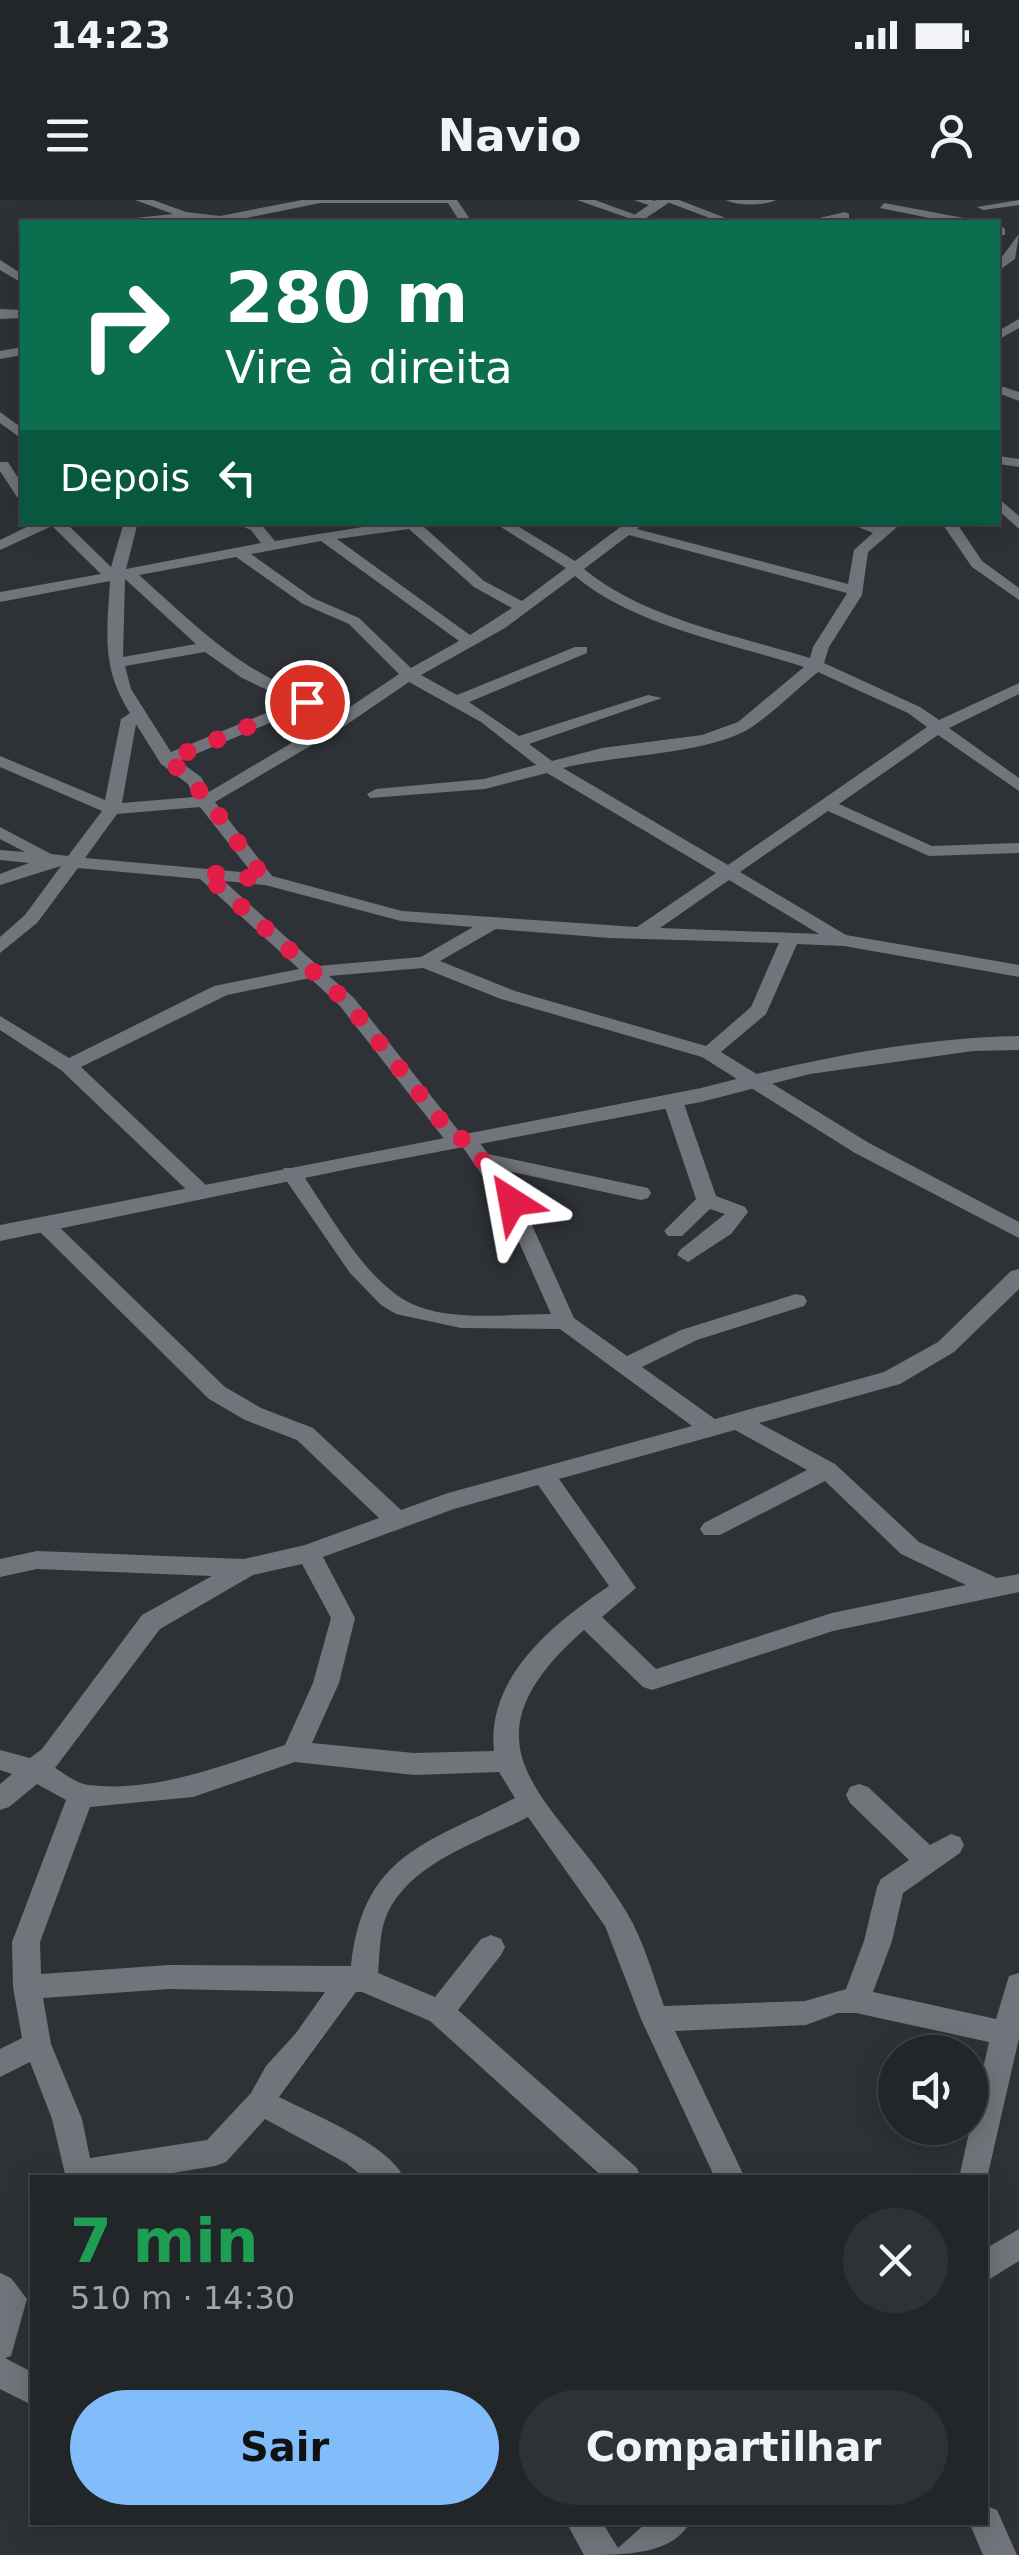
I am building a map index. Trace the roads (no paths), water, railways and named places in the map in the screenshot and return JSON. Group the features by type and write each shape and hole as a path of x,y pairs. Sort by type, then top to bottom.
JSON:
{"street":[{"path":"141,200 189,215 222,220"},
{"path":"232,220 286,203 452,200 465,220"},
{"path":"583,200 633,220"},
{"path":"640,200 664,202 723,220"},
{"path":"732,200 770,200"},
{"path":"840,201 847,219"},
{"path":"637,220 664,202"},
{"path":"981,204 1019,202"},
{"path":"884,206 954,220"},
{"path":"151,220 189,215"},
{"path":"1000,265 1010,259 1019,237"},
{"path":"0,416 20,434"},
{"path":"2,465 20,491"},
{"path":"1000,504 1019,525"},
{"path":"0,546 46,525"},
{"path":"57,525 247,675 307,702 349,715"},
{"path":"130,525 122,542 114,663 138,716 168,760 195,781 205,802 266,880"},
{"path":"247,525 256,528 272,547"},
{"path":"0,597 324,536 404,525"},
{"path":"412,525 479,584 521,607"},
{"path":"505,525 577,571 594,588 634,607 816,665 938,726 1019,786"},
{"path":"950,525 977,564 1019,595"},
{"path":"0,761 112,809 205,802 409,675 470,643 577,571 633,526 854,590"},
{"path":"376,794 485,784 602,753 718,736 759,716 816,665 854,590 861,550 889,526"},
{"path":"324,536 470,643"},
{"path":"238,552 308,600 354,621 409,675 457,701 550,767 844,940"},
{"path":"114,663 208,647"},
{"path":"457,701 581,650"},
{"path":"641,933 660,916 730,874 938,726 1019,688"},
{"path":"518,742 654,698"},
{"path":"168,760 307,702"},
{"path":"0,947 31,919 63,860 112,809 129,720 138,716"},
{"path":"828,805 928,851 1019,848"},
{"path":"0,832 63,860"},
{"path":"0,855 266,880 401,916 641,933 844,940 1019,971"},
{"path":"0,880 63,860"},
{"path":"203,872 347,1002 468,1146 512,1202 566,1322 625,1366 724,1424 827,1470 910,1548 1012,1584"},
{"path":"68,1066 221,990 312,972 426,962 493,923"},
{"path":"709,1053 759,1010 790,938"},
{"path":"426,962 508,995 709,1053 862,1148 1019,1231"},
{"path":"0,1022 68,1066 201,1192"},
{"path":"0,1233 291,1173 468,1146 758,1080 906,1053 1019,1043"},
{"path":"673,1101 707,1200 738,1212 724,1229 688,1255"},
{"path":"468,1146 641,1193"},
{"path":"291,1173 378,1289 404,1308 443,1317 566,1322"},
{"path":"675,1231 707,1200"},
{"path":"44,1224 217,1393 253,1414 305,1434 395,1519"},
{"path":"0,1568 37,1560 244,1568 310,1553 395,1519 892,1378 922,1364 962,1334 1019,1276"},
{"path":"625,1366 689,1335 796,1301"},
{"path":"712,1529 827,1470"},
{"path":"543,1475 624,1588 585,1616 528,1673 507,1719 508,1762 532,1802 618,1920 655,2019 729,2175"},
{"path":"295,1752 326,1683 343,1618 310,1553"},
{"path":"0,1800 37,1771 151,1622 244,1568"},
{"path":"585,1616 652,1680 832,1622 1012,1584"},
{"path":"0,1760 37,1771 81,1796 117,1796 193,1786 295,1752 414,1764 508,1762"},
{"path":"856,2001 878,1941 890,1887 939,1853 859,1795"},
{"path":"81,1796 26,1942 27,1986 37,2044 67,2119 80,2174 215,2152 261,2102 276,2075 356,1979 378,1903 407,1872 434,1853 532,1802"},
{"path":"440,2012 491,1946"},
{"path":"27,1986 169,1977 356,1979 440,2012 623,2175"},
{"path":"975,2175 1004,2034 1019,1985"},
{"path":"655,2019 806,2013 837,2000 1004,2034"},
{"path":"0,2064 37,2044"},
{"path":"261,2102 357,2153 385,2175"},
{"path":"988,2265 1019,2243"},
{"path":"0,2344 14,2297"},
{"path":"0,2372 30,2389"},
{"path":"584,2525 604,2555"},
{"path":"632,2555 670,2525"},
{"path":"986,2525 1000,2555"}]}
